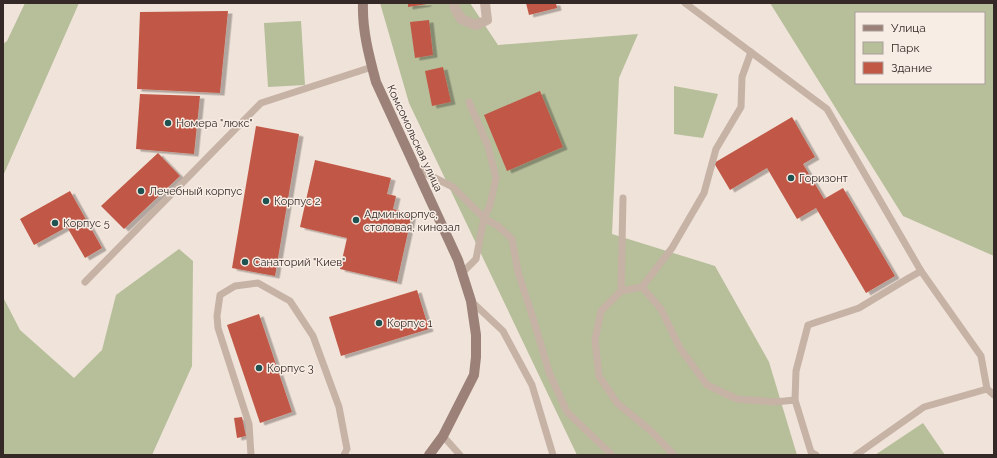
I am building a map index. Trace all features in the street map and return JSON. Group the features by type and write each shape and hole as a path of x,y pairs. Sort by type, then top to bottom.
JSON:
{"main road":[{"name":"Комсомольская улица","path":"363,3 362,13 368,52 376,82 458,260 471,301 476,335 474,375 443,436 429,455"}],"street":[{"path":"454,3 461,19 476,25 487,20 485,3"}],"lane":[{"path":"685,3 827,109 921,271 981,356 988,389 994,395"},
{"path":"674,455 651,432 617,403 599,376 595,340 601,311 620,291 642,287 672,248 704,193 716,149 742,107 742,77 751,52"},
{"path":"84,282 261,103 372,67"},
{"path":"462,273 476,259 484,218 490,205 496,178 488,146 469,102"},
{"path":"417,169 453,187 484,218 498,226 512,239 518,272 534,318 549,372 567,412 611,455"},
{"path":"620,291 623,198"},
{"path":"816,455 811,452 795,400 796,371 808,325 859,308 921,271"},
{"path":"251,455 249,424 218,328 218,316 220,295 235,286 258,283 290,300 314,336 340,407 346,449 344,455"},
{"path":"642,287 661,309 680,348 707,385 737,400 775,402 795,400"},
{"path":"471,301 503,331 532,385 553,455"},
{"path":"856,455 924,407 988,389"},
{"path":"443,436 460,455"}],"green space":[{"path":"25,3 79,3 3,176 3,44 7,41"},
{"path":"380,3 470,3 498,45 638,34 619,78 612,234 715,266 769,362 797,455 577,455 409,103"},
{"path":"770,3 994,3 994,256 903,216"},
{"path":"301,21 305,85 268,87 264,23"},
{"path":"674,86 718,94 703,138 674,134"},
{"path":"179,249 193,261 192,366 152,455 3,455 3,297 20,330 74,378 102,350 116,295"},
{"path":"923,423 945,455 875,455"}],"building":[{"path":"408,3 427,3 427,4 408,7"},
{"path":"526,3 556,3 557,8 529,15"},
{"path":"228,11 220,93 137,89 140,12"},
{"path":"429,20 433,55 415,58 410,22"},
{"path":"443,67 451,102 432,106 425,71"},
{"path":"540,91 563,147 507,171 484,115"},
{"name":"Номера \"люкс\"","path":"140,94 200,96 194,154 136,149"},
{"path":"792,117 815,157 803,164 824,199 843,188 895,276 866,293 816,208 797,219 767,168 730,190 714,163"},
{"name":"Корпус 2","path":"256,126 299,134 275,276 232,268"},
{"name":"Лечебный корпус","path":"158,153 180,176 124,229 101,206"},
{"name":"Админкорпус, столовая, кинозал","path":"315,160 391,178 387,194 396,196 393,209 412,214 397,282 340,269 347,238 300,227"},
{"name":"Корпус 5","path":"70,191 102,248 85,258 67,227 34,245 20,219"},
{"name":"Корпус 1","path":"417,290 429,329 341,356 329,317"},
{"name":"Корпус 3","path":"259,314 292,412 260,423 227,325"},
{"path":"242,417 246,436 237,438 234,418"}],"place":[{"name":"Номера \"люкс\"","path":"168,123"},
{"name":"Горизонт","path":"791,178"},
{"name":"Лечебный корпус","path":"141,191"},
{"name":"Корпус 2","path":"266,201"},
{"name":"Админкорпус, столовая, кинозал","path":"356,220"},
{"name":"Корпус 5","path":"55,223"},
{"name":"Санаторий \"Киев\"","path":"245,262"},
{"name":"Корпус 1","path":"379,323"},
{"name":"Корпус 3","path":"259,368"}]}
